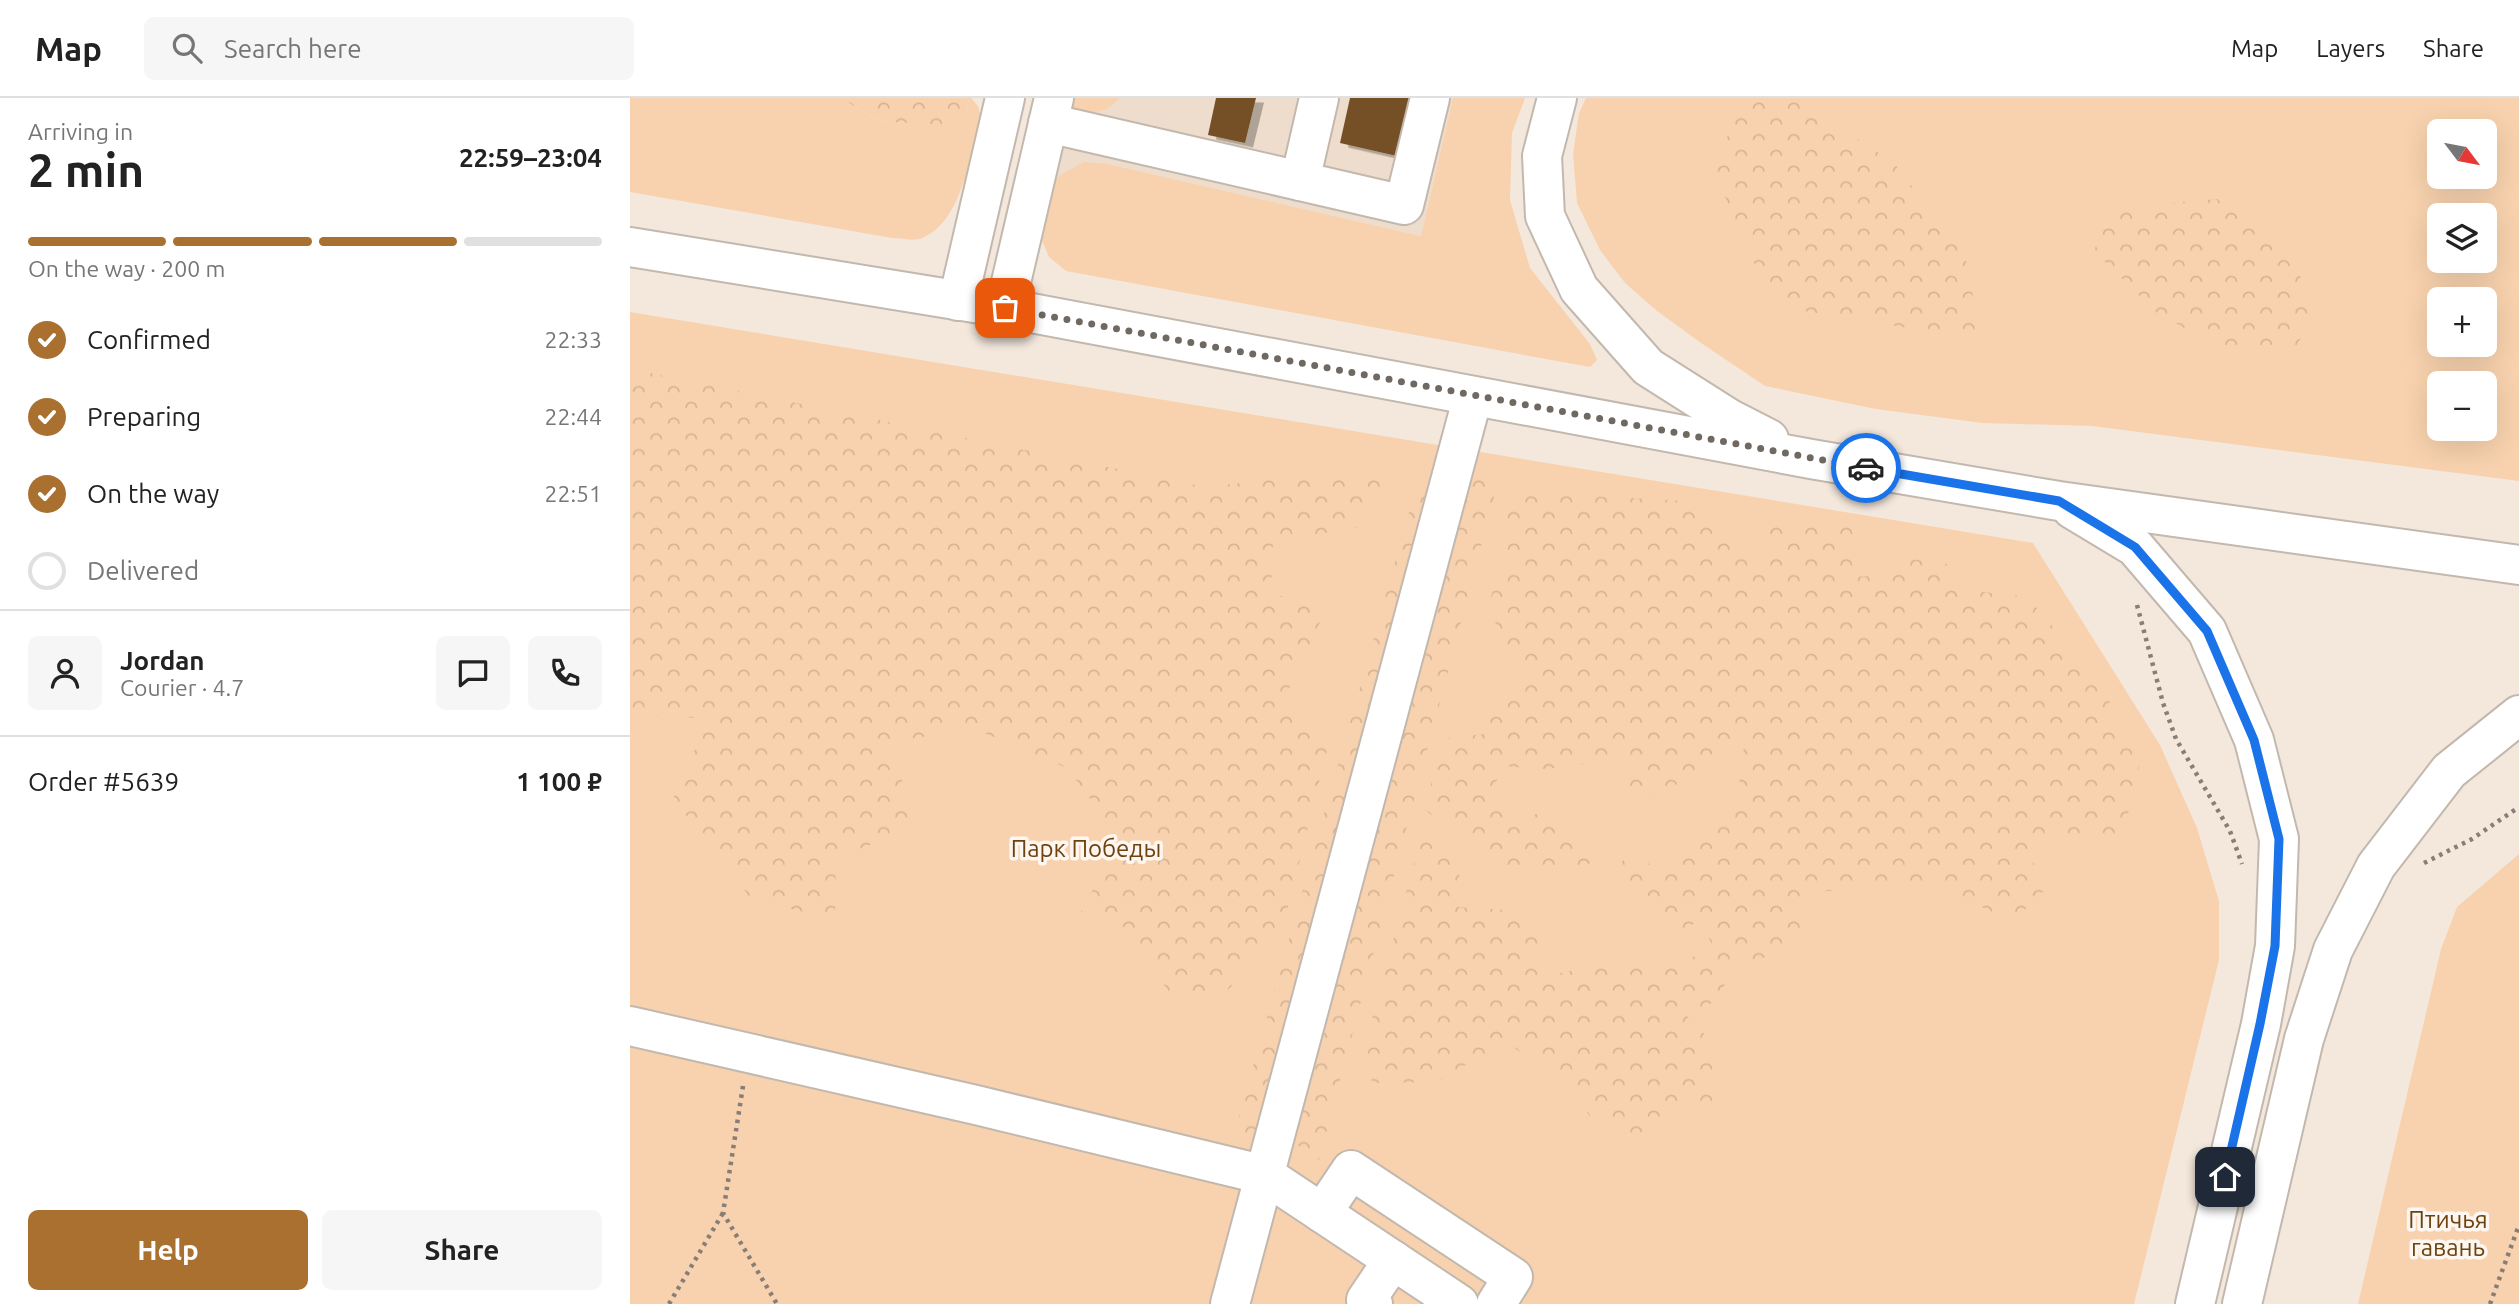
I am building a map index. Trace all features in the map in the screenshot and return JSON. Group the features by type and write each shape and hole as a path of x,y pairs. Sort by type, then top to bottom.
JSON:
{"main road":[{"path":"958,301 1005,98"},
{"path":"1300,181 1319,98"},
{"path":"1005,308 1044,106 1300,181 1404,205 1430,98"},
{"path":"1557,98 1542,156 1545,216 1579,289 1648,367 1730,419 1811,459"},
{"path":"630,247 1005,308 1811,459 2059,501 2519,565"},
{"path":"1232,1302 1473,396"},
{"path":"2059,501 2135,547 2207,631 2254,740 2279,839 2275,946 2258,1037 2195,1304"},
{"path":"2242,1304 2304,1039 2333,950 2376,866 2449,771 2519,715"},
{"path":"630,1026 1265,1175 1459,1304"},
{"path":"1322,1213 1351,1170 1513,1278 1496,1304"},
{"path":"1373,1304 1366,1300 1393,1260"}],"path":[{"path":"2132,597 2138,606 2176,740 2230,831 2245,874"},
{"path":"2422,864 2472,839 2519,807"},
{"path":"668,1304 723,1213 748,1052"},
{"path":"723,1213 776,1304"},
{"path":"2490,1304 2519,1225"}],"shaded area":[{"path":"1071,98 1453,98 1421,236 1108,164 1045,194"}],"green space":[{"path":"630,98 841,98 874,118 889,122 952,124 966,113 971,98 978,106 981,117 968,168 954,205 945,220 933,232 919,239 909,240 630,192"},
{"path":"841,98 969,98 966,113 953,125 889,122 874,118"},
{"path":"1071,98 1120,98 1102,111 1090,113 1069,107"},
{"path":"1453,98 1525,98 1512,133 1510,200 1530,268 1590,344 1597,360 1590,367 1066,271 1049,257 1040,236 1045,194 1060,175 1084,162 1108,164 1421,236"},
{"path":"1586,98 2519,98 2519,481 2092,426 1982,423 1876,409 1765,386 1657,311 1625,283 1600,250 1577,203 1573,154 1579,113"},
{"path":"1742,98 1796,98 1894,163 1965,256 1982,340 1773,306 1714,172"},
{"path":"2217,199 2280,242 2318,306 2295,349 2217,346 2157,313 2094,251 2110,208"},
{"name":"Парк Победы","path":"630,312 2033,543 2160,745 2197,828 2219,901 2219,960 2134,1304 630,1304"},
{"path":"630,369 1205,487 1304,476 1385,478 1361,527 1273,542 1271,594 1328,605 1281,706 1331,734 1283,928 1219,1000 1171,995 1113,912 1081,912 1120,838 1067,768 975,729 883,743 924,824 836,858 835,920 751,899 673,799 709,718 630,716"},
{"path":"1473,476 1497,486 1319,1160 1289,1139"},
{"path":"1419,477 1439,485 1256,1138 1235,1130"},
{"path":"1505,492 1690,501 1734,549 1767,552 1765,521 1860,528 1851,577 1892,575 1890,556 1947,564 1957,589 2027,597 2099,681 2140,762 2122,840 2049,833 2032,860 2047,888 2013,921 1934,886 1809,892 1797,948 1732,967 1718,1000 1686,1015 1717,1047 1713,1104 1672,1105 1638,1136 1591,1119 1580,1099 1506,1041 1437,1082 1372,1083 1365,1044 1422,834 1460,867 1457,907 1523,911 1541,941 1541,978 1599,964 1662,970 1714,948 1700,921 1678,931 1646,909 1612,872 1627,856 1670,871 1688,836 1724,822 1738,793 1744,746 1724,742 1701,773 1636,803 1614,783 1648,763 1617,760 1545,769 1502,766 1493,791 1516,821 1552,809 1596,859 1573,874 1517,871 1482,853 1425,810 1442,739 1484,734 1495,693 1520,690 1539,674 1505,655 1489,601 1504,565"},
{"name":"Птичья гавань","path":"2519,854 2519,1304 2358,1304 2441,949 2457,907"}],"building":[{"path":"1216,98 1256,98 1245,143 1208,135"},
{"path":"1350,98 1410,98 1397,156 1340,143"}],"way so far":[{"path":"1005,308 1866,468"}],"route":[{"path":"1866,468 2059,501 2135,547 2207,631 2254,740 2279,839 2275,946 2225,1177"}]}
